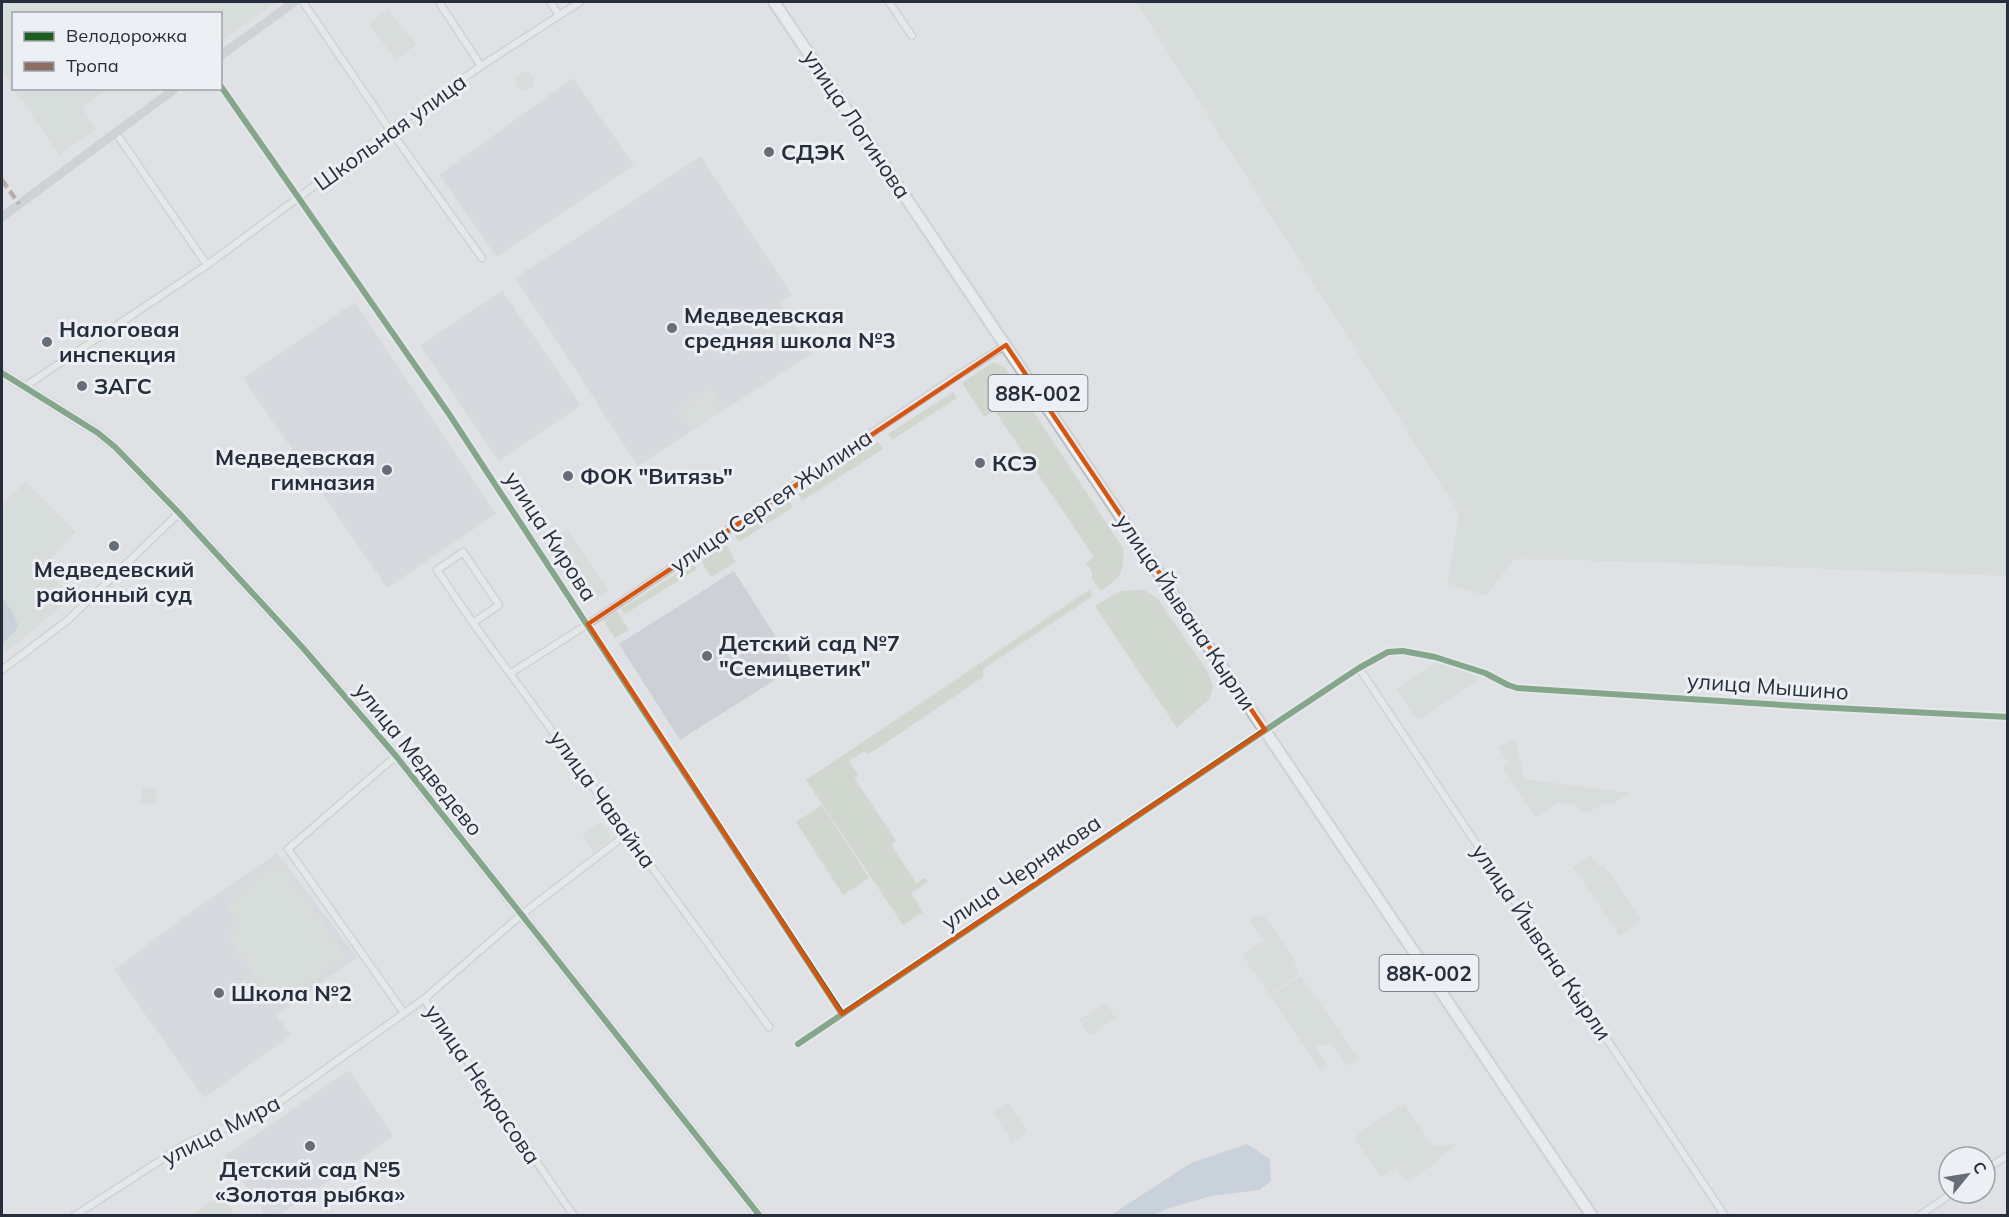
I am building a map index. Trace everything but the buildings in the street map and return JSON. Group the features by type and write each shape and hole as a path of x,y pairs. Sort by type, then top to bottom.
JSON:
{"main road":[{"path":"222,55 294,2"},
{"name":"улица Логинова","path":"774,2 940,247"},
{"path":"2,217 173,90"},
{"name":"улица Йывана Кырли","path":"940,247 1592,1215"}],"street":[{"path":"303,2 390,130 482,258"},
{"path":"439,2 482,66"},
{"path":"550,2 559,15"},
{"name":"Школьная улица","path":"24,387 207,265 390,130 580,2"},
{"path":"889,2 912,36"},
{"name":"улица Кирова","path":"222,88 449,414 842,1014"},
{"path":"116,133 207,265"},
{"name":"улица Сергея Жилина","path":"511,674 1006,345"},
{"name":"улица Медведево","path":"2,373 98,433 115,447 303,648 396,756 760,1215"},
{"path":"2,670 68,620 179,513"},
{"name":"улица Чавайна","path":"473,623 499,605 463,552 437,570 473,623 769,1027"},
{"name":"улица Мышино","path":"1359,668 1388,652 1403,651 1435,657 1485,673 1512,687 2007,717"},
{"name":"улица Чернякова","path":"798,1044 1359,668"},
{"name":"улица Йывана Кырли","path":"1359,668 1725,1215"},
{"path":"396,756 288,849 404,1013"},
{"name":"улица Некрасова","path":"574,1215 424,999 521,915 628,833"},
{"name":"улица Мира","path":"74,1215 189,1142 257,1116 272,1107 424,999"},
{"path":"1919,1215 1937,1203"}],"highlighted area":[{"path":"1006,345 1265,730 842,1014 588,624"}],"shaded area":[{"path":"2,2 276,2 222,40 222,12 12,12 12,86 2,70"},
{"path":"1136,2 2007,2 2007,576 1514,559 1485,596 1447,583 1459,513"},
{"path":"388,9 416,45 396,60 369,24"},
{"path":"525,72 531,75 534,81 531,87 525,90 519,87 516,81 519,75"},
{"path":"573,78 634,165 497,257 439,175"},
{"path":"15,90 108,90 82,107 96,129 59,155"},
{"name":"Медведевская средняя школа №3","path":"701,156 792,295 780,303 812,353 638,466 515,278"},
{"path":"502,290 581,405 499,461 420,346"},
{"name":"Медведевская гимназия","path":"355,302 496,514 387,588 243,378"},
{"path":"776,313 793,338 776,350 759,324"},
{"path":"993,362 1004,367 1123,548 1123,564 1120,574 1101,591 1092,579 1092,572 1086,563 1094,557 995,411 984,417 962,383"},
{"path":"711,388 724,410 692,430 678,408"},
{"path":"953,392 957,398 892,440 888,434"},
{"path":"878,442 883,449 802,501 798,494"},
{"path":"26,482 76,532 43,567 72,598 2,655 2,505"},
{"path":"789,501 793,507 739,542 735,536"},
{"path":"567,529 608,591 585,606 544,544"},
{"path":"725,543 736,562 711,577 700,559"},
{"path":"693,563 697,569 625,614 621,609"},
{"name":"Детский сад №7 \"Семицветик\"","path":"734,571 795,667 680,740 619,644"},
{"path":"1089,590 1093,596 983,669 983,677 869,754 864,751 849,761 858,775 854,778 896,841 891,845 916,883 925,878 928,881 911,893 923,912 903,925 806,780"},
{"path":"1144,590 1157,598 1207,671 1213,686 1210,698 1177,728 1095,606 1120,591"},
{"path":"617,611 629,630 615,638 603,620"},
{"path":"1437,661 1475,673 1478,677 1473,683 1418,720 1397,689"},
{"path":"1515,737 1524,779 1630,793 1611,805 1605,802 1588,813 1573,805 1558,802 1536,817 1503,767 1509,763 1498,748"},
{"path":"142,788 157,790 155,804 141,803"},
{"path":"822,805 869,878 843,895 796,822"},
{"path":"601,822 612,838 593,852 582,836"},
{"name":"Школа №2","path":"277,853 357,957 276,1015 291,1035 204,1098 114,970 180,920"},
{"path":"1591,855 1599,867 1604,865 1642,921 1619,936 1573,867"},
{"path":"281,861 348,958 276,1007 227,936 240,926 228,908 236,894 250,881"},
{"path":"1263,914 1297,964 1294,966 1300,974 1269,995 1242,955 1264,940 1250,920"},
{"path":"1301,976 1358,1059 1347,1066 1332,1044 1315,1046 1328,1066 1321,1071 1284,1016 1296,1006 1283,1015 1270,996"},
{"path":"1105,1002 1116,1018 1090,1036 1079,1020"},
{"name":"Детский сад №5 «Золотая рыбка»","path":"349,1070 394,1136 279,1215 266,1215 225,1156"},
{"path":"1008,1103 1027,1131 1012,1142 993,1113"},
{"path":"1404,1103 1433,1146 1458,1144 1409,1181 1405,1180 1396,1167 1381,1177 1355,1140 1358,1134"},
{"path":"221,1196 235,1215 192,1215"}],"water":[{"path":"2,598 13,613 18,625 2,644"},
{"path":"1247,1144 1270,1159 1271,1181 1259,1190 1211,1196 1166,1209 1154,1215 1111,1215 1191,1163"}],"marked path":[{"path":"2,180 19,204"}],"cycle path":[{"path":"222,88 449,414 842,1014"},
{"path":"2,373 98,433 115,447 303,648 396,756 760,1216"},
{"path":"798,1044 1279,721 1359,668 1388,652 1403,651 1435,657 1485,673 1517,688 2008,717"}],"place":[{"name":"СДЭК","path":"769,152"},
{"name":"Медведевская средняя школа №3","path":"672,328"},
{"name":"Налоговая инспекция","path":"47,342"},
{"name":"ЗАГС","path":"82,386"},
{"name":"КСЭ","path":"980,463"},
{"name":"Медведевская гимназия","path":"387,470"},
{"name":"ФОК \"Витязь\"","path":"568,476"},
{"name":"Медведевский районный суд","path":"114,546"},
{"name":"Детский сад №7 \"Семицветик\"","path":"707,656"},
{"name":"Школа №2","path":"219,993"},
{"name":"Детский сад №5 «Золотая рыбка»","path":"310,1146"}]}
